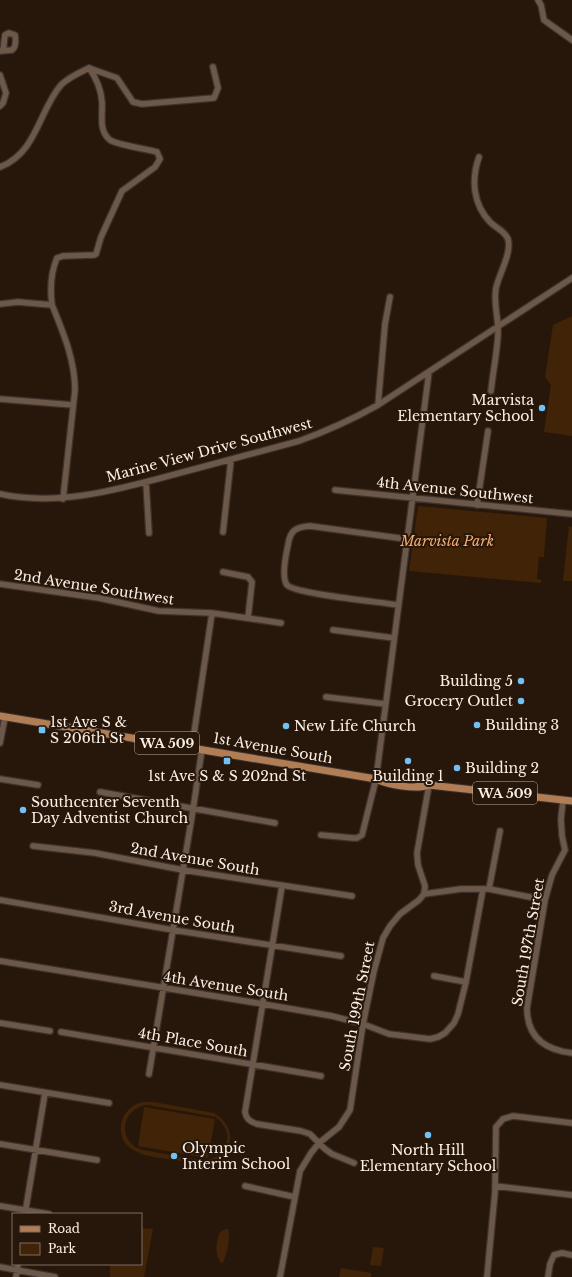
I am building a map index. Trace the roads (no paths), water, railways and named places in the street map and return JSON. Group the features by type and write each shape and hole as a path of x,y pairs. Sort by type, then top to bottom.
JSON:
{"main road":[{"name":"1st Avenue South","path":"2,716 376,779 386,784 422,788 429,784 572,801"}],"street":[{"path":"538,0 541,5 544,20 572,40"},
{"path":"0,167 16,158 24,150 36,132 54,94 62,84 70,77 89,68 117,78 133,102 142,104 214,98 218,88 213,67"},
{"path":"62,499 75,390 75,376 72,362 52,305 54,265 57,258 63,256 96,254 101,237 122,191 155,168 160,159 157,152 116,143 110,140 102,129 102,102 99,85 89,68"},
{"path":"0,75 6,93 3,103 0,106"},
{"path":"479,157 473,183 478,201 486,217 506,235 509,247 496,294 498,333 491,391"},
{"name":"Marine View Drive Southwest","path":"0,494 28,498 62,499 146,482 299,441 353,419 378,405 572,278"},
{"path":"378,405 385,324 390,297"},
{"path":"0,304 18,302 52,305"},
{"path":"321,835 357,838 362,835 376,779 406,539 429,372"},
{"path":"0,399 73,405"},
{"path":"477,505 488,431"},
{"path":"223,532 231,460"},
{"path":"146,482 149,533"},
{"name":"4th Avenue Southwest","path":"335,490 572,514"},
{"path":"398,605 299,590 287,584 284,571 289,538 296,529 301,526 406,539"},
{"path":"223,572 248,577 251,579 252,582 248,618"},
{"name":"2nd Avenue Southwest","path":"0,584 99,598 159,611 212,613 281,623"},
{"path":"192,748 212,613"},
{"path":"333,630 394,638"},
{"path":"326,697 385,704"},
{"path":"0,743 2,716"},
{"path":"149,1074 194,810 202,749"},
{"path":"0,778 38,785"},
{"path":"429,784 417,853 418,865 425,886 424,894 461,889 486,889 546,900"},
{"path":"100,792 194,810 275,823"},
{"path":"563,800 562,825 565,850 572,849"},
{"path":"434,976 466,982 500,831"},
{"name":"2nd Avenue South","path":"33,846 95,853 183,870 352,896"},
{"name":"South 197th Street","path":"565,850 552,875 546,900 527,1008 529,1027 539,1040 554,1050 572,1054"},
{"path":"282,886 246,1112 247,1119 257,1124 301,1131 310,1134 332,1154 354,1163"},
{"name":"South 199th Street","path":"280,1277 300,1171 311,1152 319,1143 330,1136 339,1127 350,1110 363,1024 374,971 383,938 390,926 400,914 420,900 424,894"},
{"name":"3rd Avenue South","path":"0,900 173,930 341,956"},
{"name":"4th Avenue South","path":"0,961 332,1016 363,1024 389,1034 430,1039 438,1037 444,1033 454,1023 458,1014 466,982"},
{"path":"0,1022 50,1032"},
{"name":"4th Place South","path":"61,1032 321,1076"},
{"path":"0,1085 109,1103"},
{"path":"25,1212 44,1093"},
{"path":"487,1277 495,1186 496,1127 503,1119 513,1116 572,1123"},
{"path":"0,1144 97,1160"},
{"path":"245,1186 294,1197"},
{"path":"495,1186 572,1195"},
{"path":"0,1206 25,1212 37,1213"},
{"path":"548,1277 550,1264 554,1255 562,1253 572,1255"},
{"path":"0,1267 17,1267 54,1277"},
{"path":"16,1277 17,1267"}],"place":[{"name":"Marvista Elementary School","path":"542,408"},
{"name":"Building 5","path":"521,681"},
{"name":"Grocery Outlet","path":"521,701"},
{"name":"Building 3","path":"477,725"},
{"name":"New Life Church","path":"286,726"},
{"name":"1st Ave S & S 206th St","path":"42,730"},
{"name":"1st Ave S & S 202nd St","path":"227,761"},
{"name":"Building 1","path":"408,761"},
{"name":"Building 2","path":"457,768"},
{"name":"Southcenter Seventh Day Adventist Church","path":"23,810"},
{"name":"North Hill Elementary School","path":"428,1135"},
{"name":"Olympic Interim School","path":"174,1156"}],"park label":[{"name":"Marvista Park","path":"447,541"}]}
